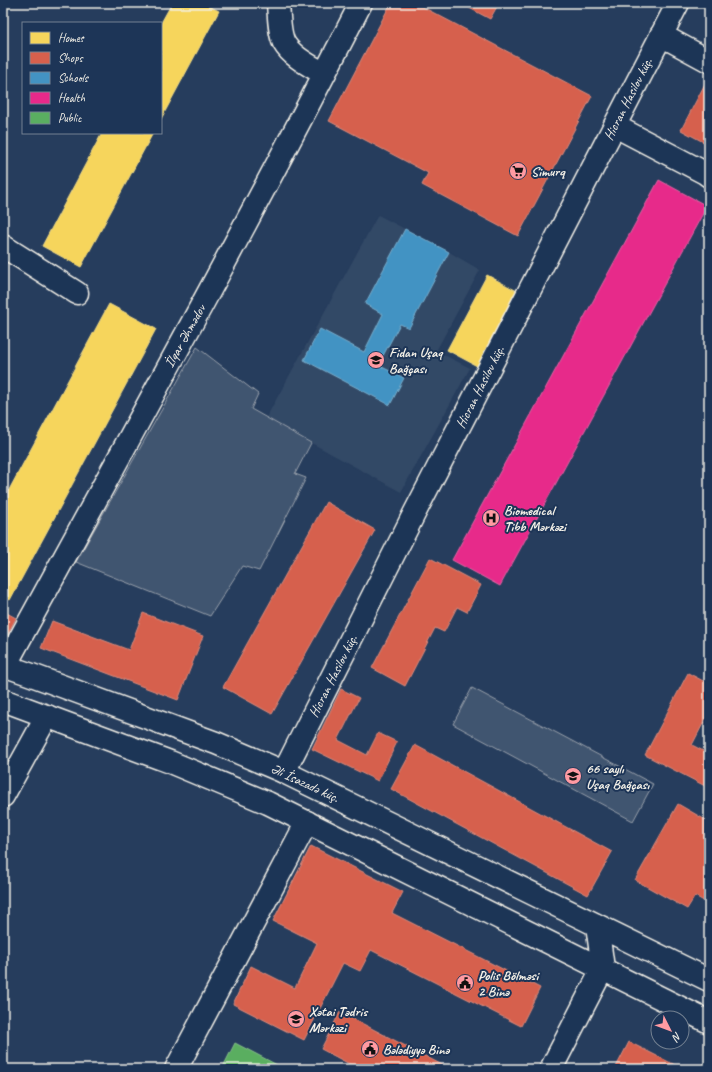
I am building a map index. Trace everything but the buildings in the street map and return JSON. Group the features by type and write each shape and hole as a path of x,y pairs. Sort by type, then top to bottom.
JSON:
{"street":[{"path":"278,3 279,24 284,43 294,55 324,74"},
{"name":"İlqar Əhmədov","path":"4,666 203,303 361,3"},
{"name":"Hicran Hasilov küç.","path":"268,803 411,521 678,3"},
{"path":"661,35 709,61"},
{"path":"615,126 709,176"},
{"path":"3,246 78,293"},
{"name":"Əli İsazadə küç.","path":"4,666 216,743 284,772 620,936"},
{"path":"3,700 170,762 268,803 603,968 709,1022"},
{"path":"3,796 47,716"},
{"path":"176,1069 307,822"},
{"path":"597,925 603,968"},
{"path":"551,1069 620,936 709,980"}],"shaded area":[{"name":"Fidan Uşaq Bağçası","path":"378,215 480,270 436,351 470,368 401,492 266,418"},
{"path":"197,347 258,394 251,409 311,443 295,474 306,478 259,571 242,566 210,616 76,562"},
{"path":"472,688 653,784 633,821 453,724"}],"place":[{"name":"Simurq","path":"518,171"},
{"name":"Fidan Uşaq Bağçası","path":"376,360"},
{"name":"Biomedical Tibb Mərkəzi","path":"491,518"},
{"name":"66 saylı Uşaq Bağçası","path":"573,776"},
{"name":"Polis Bölməsi 2 Binə","path":"465,983"},
{"name":"Xətai Tədris Mərkəzi","path":"296,1019"},
{"name":"Bələdiyyə Binə","path":"370,1049"}]}
